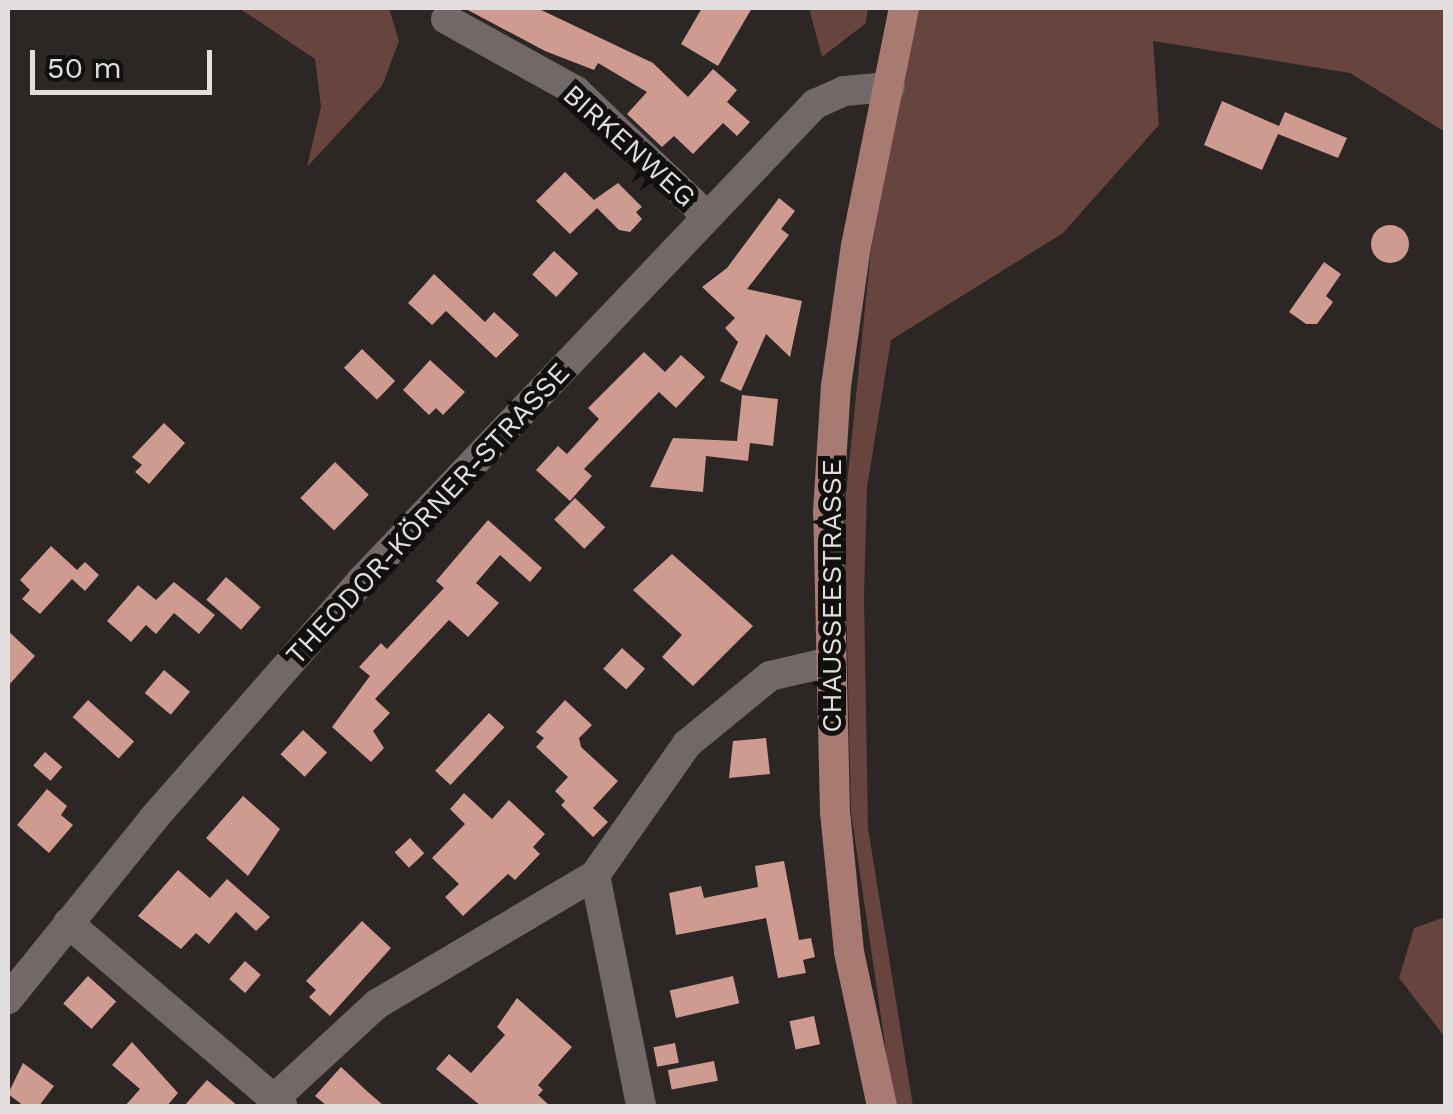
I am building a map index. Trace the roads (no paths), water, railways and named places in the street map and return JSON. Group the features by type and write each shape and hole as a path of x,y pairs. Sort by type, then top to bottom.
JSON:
{"main road":[{"name":"CHAUSSEESTRASSE","path":"882,1106 850,952 830,662 836,386 904,8"}],"street":[{"name":"BIRKENWEG","path":"446,19 576,91 706,216"},
{"name":"THEODOR-KÖRNER-STRASSE","path":"8,998 361,581 706,216 815,104 844,91 890,86"},
{"path":"68,923 278,1103 377,1004 595,875 688,744 770,676 830,662"},
{"path":"595,875 642,1106"}]}
